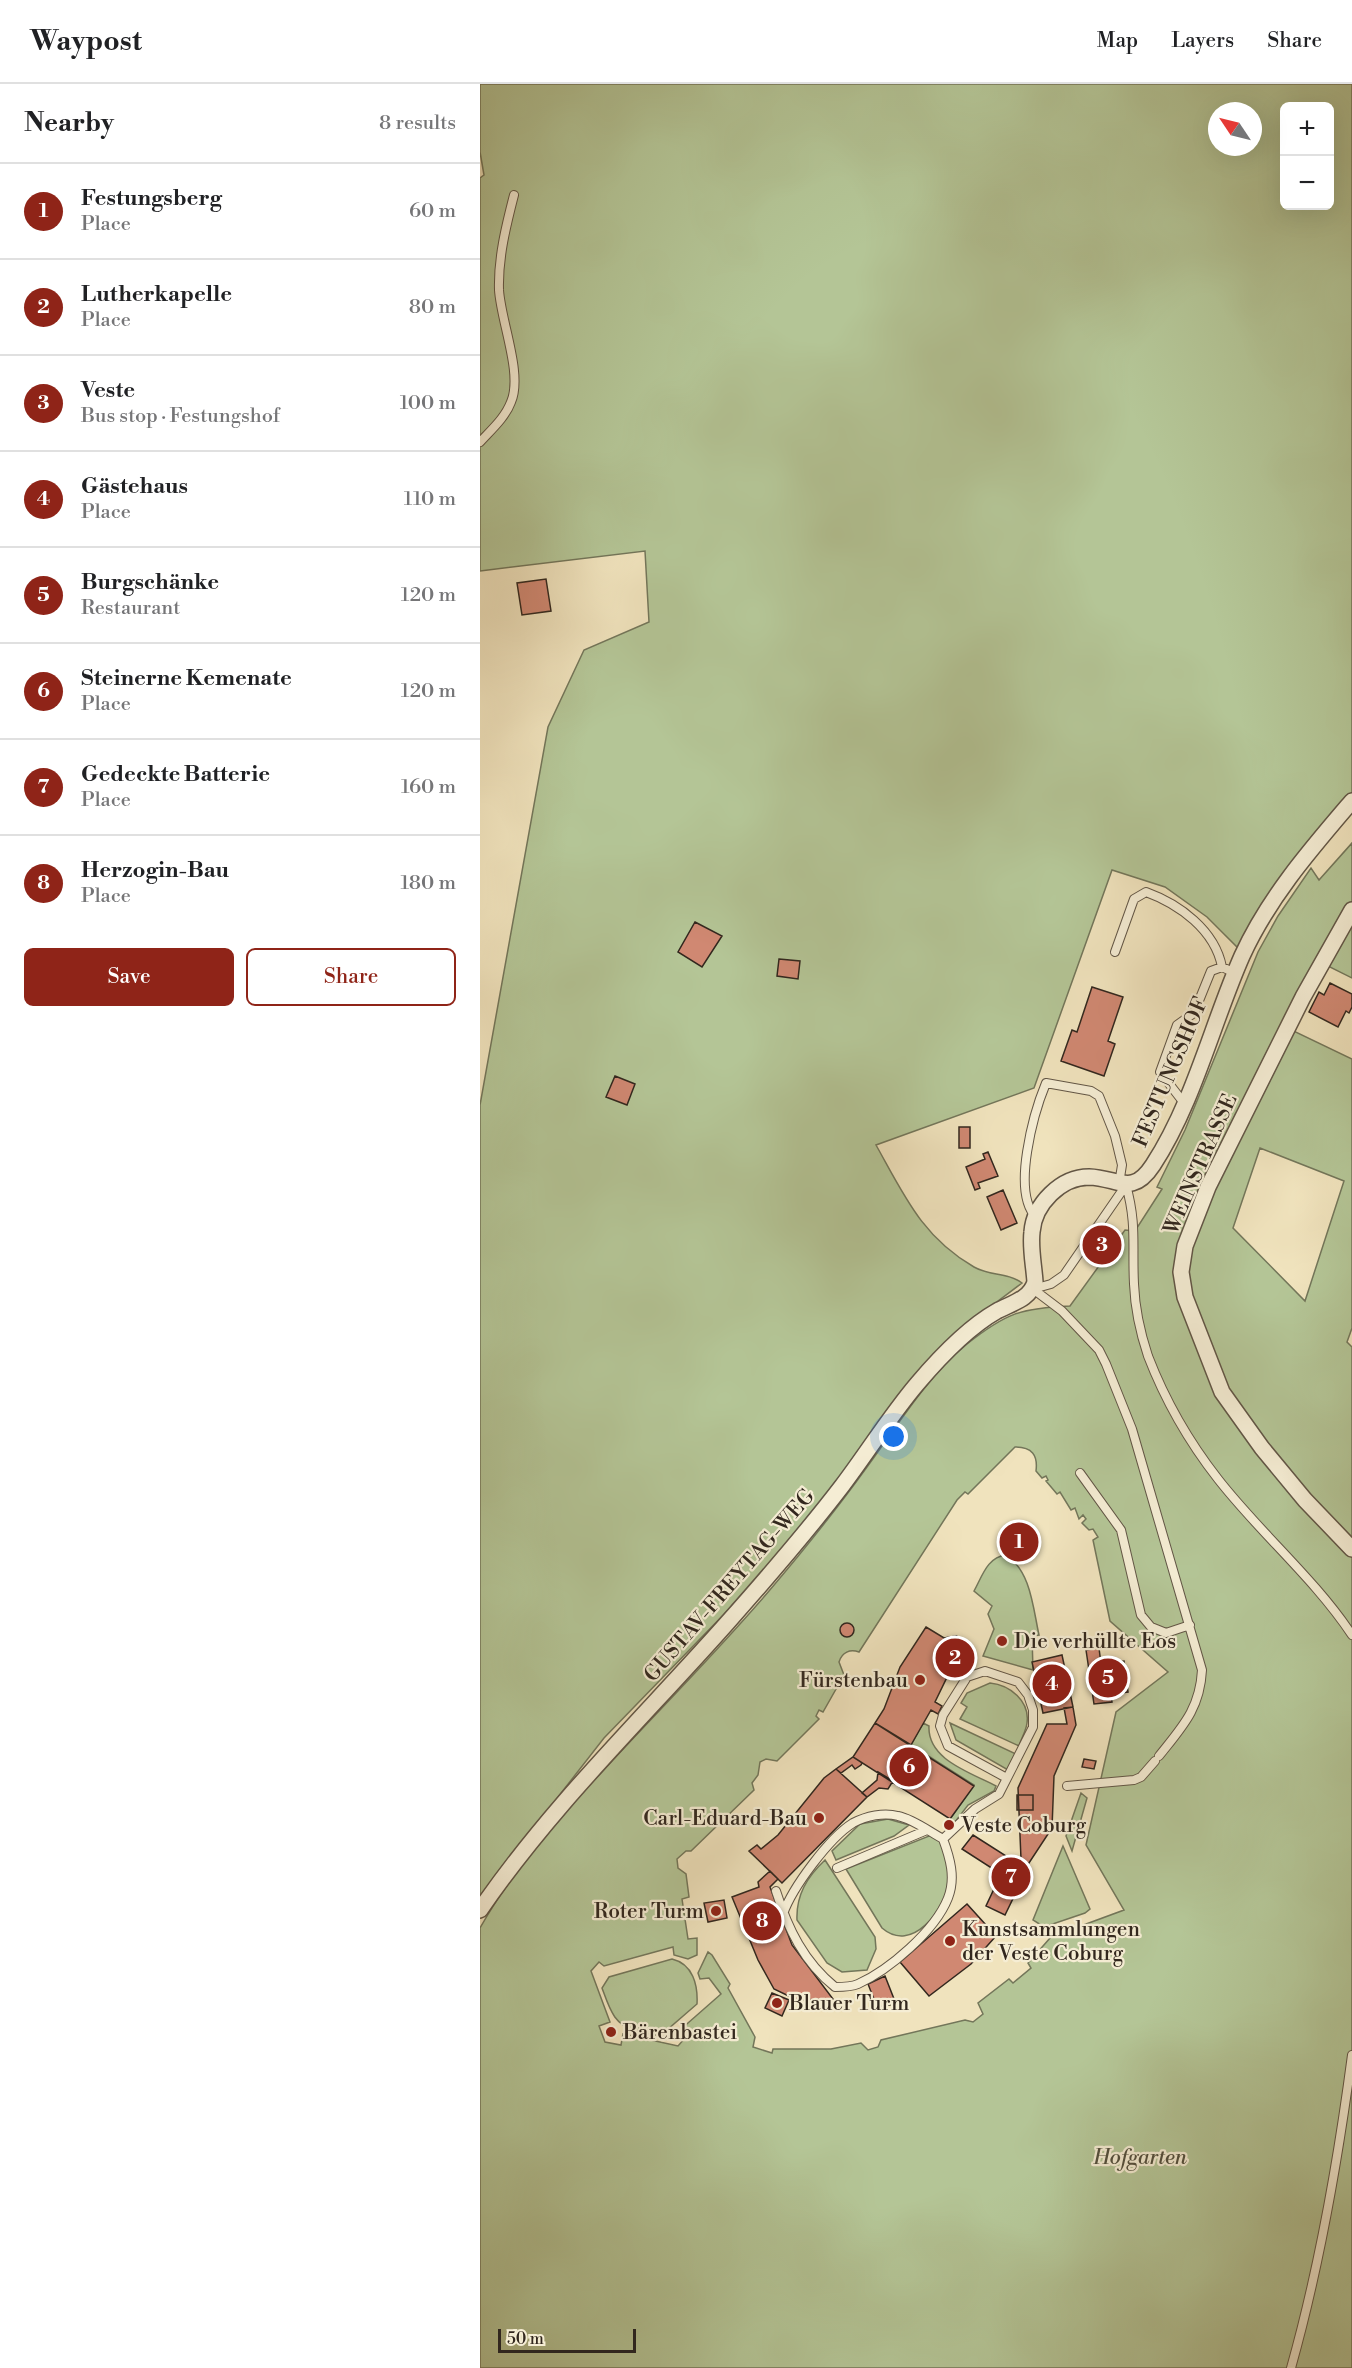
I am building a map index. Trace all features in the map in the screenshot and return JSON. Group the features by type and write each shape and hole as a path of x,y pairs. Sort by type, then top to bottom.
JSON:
{"street":[{"name":"FESTUNGSHOF","path":"1122,1184 1137,1182 1153,1165 1184,1103 1228,970 1270,904 1352,801"},
{"name":"WEINSTRASSE","path":"1352,910 1303,997 1208,1187 1185,1246 1181,1272 1185,1298 1222,1392 1262,1448 1305,1500 1352,1549"},
{"path":"1033,1289 1035,1282 1032,1231 1035,1217 1053,1191 1070,1181 1089,1178 1122,1184"},
{"name":"GUSTAV-FREYTAG-WEG","path":"480,1910 505,1874 552,1815 728,1622 801,1537 916,1384 960,1339 995,1312 1020,1300 1033,1289"}],"lane":[{"path":"480,442 512,402 515,381 499,288 504,233 514,195"},
{"path":"1115,952 1134,898 1146,892 1169,903 1204,931 1228,970 1211,971 1194,1013 1177,1025 1160,1072 1184,1103"},
{"path":"1035,1217 1028,1210 1025,1198 1025,1174 1034,1114 1046,1083 1091,1091 1099,1096 1115,1136 1122,1165 1122,1184 1133,1210 1137,1317 1148,1356 1167,1400 1194,1447 1219,1480 1323,1596 1352,1635"},
{"path":"1033,1289 1051,1284 1064,1275 1122,1184"},
{"path":"1033,1289 1062,1311 1099,1350 1106,1364 1132,1429 1202,1670 1201,1687 1193,1713 1141,1777 1130,1780 1067,1785"},
{"path":"1080,1473 1121,1530 1141,1615 1151,1627 1166,1633 1190,1625"},
{"path":"944,1839 975,1809 999,1794 1033,1727 1033,1710 1028,1695 1018,1682 985,1671 967,1677 943,1715 940,1726 948,1746 1003,1776"},
{"path":"776,1892 783,1914 796,1943 818,1974 835,1987 856,1985 897,1959 934,1923 948,1897 952,1865 944,1839 899,1816 877,1814 854,1823 835,1838 793,1889 783,1914"},
{"path":"837,1869 927,1830"},
{"path":"1291,2368 1311,2299 1329,2208 1340,2150 1352,2055"}],"green space":[{"path":"480,84 1352,84 1352,801 1243,953 1207,917 1165,887 1112,870 1034,1088 876,1145 916,1214 941,1242 974,1267 1010,1277 1022,1283 953,1335 801,1528 731,1607 604,1738 480,1897 480,1105 548,727 584,650 649,622 645,551 480,571 480,178 484,175 480,152"},
{"name":"Hofgarten","path":"1352,843 1352,978 1318,961 1283,1026 1352,1059 1352,1328 1347,1342 1352,1347 1352,2368 480,2368 480,1928 528,1857 584,1791 769,1591 843,1499 913,1402 952,1357 993,1325 1015,1314 1039,1308 1070,1306 1125,1230 1135,1231 1162,1189 1157,1187 1185,1130 1258,952 1278,916 1311,868 1319,880","holes":["1260,1148 1344,1181 1305,1301 1233,1228","1015,1447 1026,1448 1033,1453 1036,1460 1036,1471 1042,1478 1046,1476 1048,1480 1046,1481 1057,1494 1060,1492 1071,1510 1075,1508 1079,1519 1083,1515 1086,1519 1082,1523 1089,1530 1093,1529 1098,1537 1093,1540 1110,1621 1168,1672 1116,1712 1086,1845 1124,1910 1051,1937 1028,1963 1031,1968 1013,1983 1009,1979 978,2003 983,2014 973,2022 965,2020 881,2040 878,2047 868,2050 861,2043 831,2049 773,2049 772,2053 753,2047 755,2037 728,1988 730,1984 708,1952 698,1973 700,1979 709,1978 721,1994 680,2030 686,2037 678,2046 623,2034 621,2045 605,2042 599,2026 610,2022 591,1971 599,1962 604,1966 673,1947 674,1955 688,1959 697,1955 697,1938 688,1939 682,1899 689,1897 686,1874 678,1868 677,1859 686,1851 691,1851 754,1790 752,1783 758,1775 760,1762 766,1759 777,1761 819,1719 816,1716 819,1710 823,1712 844,1675 839,1662 842,1656 850,1651 859,1652 957,1500 965,1492 968,1494"]},
{"path":"1006,1555 1021,1570 1033,1602 1039,1635 1032,1636 1033,1670 983,1656 994,1629 988,1614 992,1606 974,1591 990,1564"},
{"path":"990,1683 1005,1687 1022,1701 1027,1723 1019,1746 960,1719 967,1707 961,1703 967,1693"},
{"path":"923,1723 929,1726 930,1738 935,1748 943,1756 953,1764 996,1786 994,1791 968,1805 955,1822 950,1819 974,1785 911,1745"},
{"path":"950,1723 1016,1754 1008,1770 956,1740"},
{"path":"1081,1793 1087,1798 1072,1851 1066,1836"},
{"path":"888,1819 909,1825 894,1836 836,1860 832,1851 860,1824"},
{"path":"934,1834 943,1839 948,1860 949,1881 946,1892 934,1915 925,1925 905,1936 893,1935 882,1928 846,1869"},
{"path":"1063,1846 1090,1909 1085,1913 1044,1927 1033,1920"},
{"path":"825,1860 875,1937 876,1949 867,1970 842,1972 827,1963 797,1920 798,1902 804,1887"},
{"path":"672,1959 685,1965 693,1976 697,2004 660,2036 645,2033 644,2025 641,2025 637,2032 618,2021 602,1988 609,1977"}],"building":[{"path":"546,579 551,611 522,615 517,583"},
{"path":"695,922 722,936 702,967 678,952"},
{"path":"779,959 800,961 798,979 777,976"},
{"path":"1330,983 1352,994 1352,1007 1349,1013 1346,1011 1338,1027 1309,1012 1319,992 1324,995"},
{"path":"1092,987 1123,997 1108,1041 1115,1044 1104,1076 1061,1061 1072,1030 1077,1032"},
{"path":"615,1076 635,1084 627,1105 606,1097"},
{"path":"959,1127 970,1127 970,1148 959,1148"},
{"path":"988,1152 998,1176 978,1183 980,1188 975,1190 966,1167 985,1159 983,1154"},
{"path":"1003,1190 1017,1223 1001,1230 987,1197"},
{"path":"847,1623 852,1625 854,1630 852,1635 847,1637 842,1635 840,1630 842,1625"},
{"name":"Fürstenbau","path":"926,1627 944,1638 956,1636 940,1663 951,1669 935,1702 942,1706 938,1714 931,1710 911,1745 875,1723 884,1709 900,1667"},
{"path":"956,1636 972,1645 959,1674 940,1663"},
{"path":"1099,1648 1101,1664 1124,1661 1128,1692 1111,1694 1112,1702 1094,1704 1086,1650"},
{"path":"1062,1655 1073,1707 1043,1713 1032,1662"},
{"path":"1073,1707 1076,1725 1054,1776 1052,1828 1027,1866 1021,1859 1018,1788 1047,1724 1067,1724 1064,1708"},
{"path":"875,1723 974,1786 950,1819 853,1757"},
{"path":"853,1757 862,1763 861,1765 855,1769 852,1765 841,1773 836,1769"},
{"path":"1084,1759 1096,1761 1094,1769 1082,1767"},
{"name":"Carl-Eduard-Bau","path":"836,1769 867,1797 782,1883 749,1851 757,1845 761,1849 778,1835 824,1778"},
{"path":"878,1772 893,1781 888,1789 879,1788 867,1797 862,1793 877,1780"},
{"path":"1017,1795 1033,1795 1033,1810 1017,1810"},
{"path":"973,1835 1025,1868 1022,1880 1005,1915 986,1906 1001,1874 962,1849"},
{"path":"770,1871 778,1879 770,1887 792,1945 833,1999 797,2000 774,1989 758,1960 732,1897 759,1887 758,1882"},
{"name":"Roter Turm","path":"724,1900 727,1918 708,1922 704,1903"},
{"path":"967,1904 996,1936 971,1964 929,1996 900,1962"},
{"path":"885,1976 896,2004 877,2007 868,1984"},
{"name":"Blauer Turm","path":"772,1993 789,2000 782,2016 765,2008"}],"place":[{"name":"Veste","path":"1102,1245"},
{"name":"Festungsberg","path":"1019,1542"},
{"name":"Die verhüllte Eos","path":"1002,1641"},
{"name":"Lutherkapelle","path":"955,1658"},
{"name":"Burgschänke","path":"1108,1678"},
{"name":"Fürstenbau","path":"920,1680"},
{"name":"Gästehaus","path":"1052,1684"},
{"name":"Steinerne Kemenate","path":"909,1767"},
{"name":"Carl-Eduard-Bau","path":"819,1818"},
{"name":"Veste Coburg","path":"949,1825"},
{"name":"Gedeckte Batterie","path":"1011,1877"},
{"name":"Roter Turm","path":"716,1911"},
{"name":"Herzogin-Bau","path":"762,1921"},
{"name":"Kunstsammlungen der Veste Coburg","path":"950,1941"},
{"name":"Blauer Turm","path":"777,2003"},
{"name":"Bärenbastei","path":"611,2032"}]}
